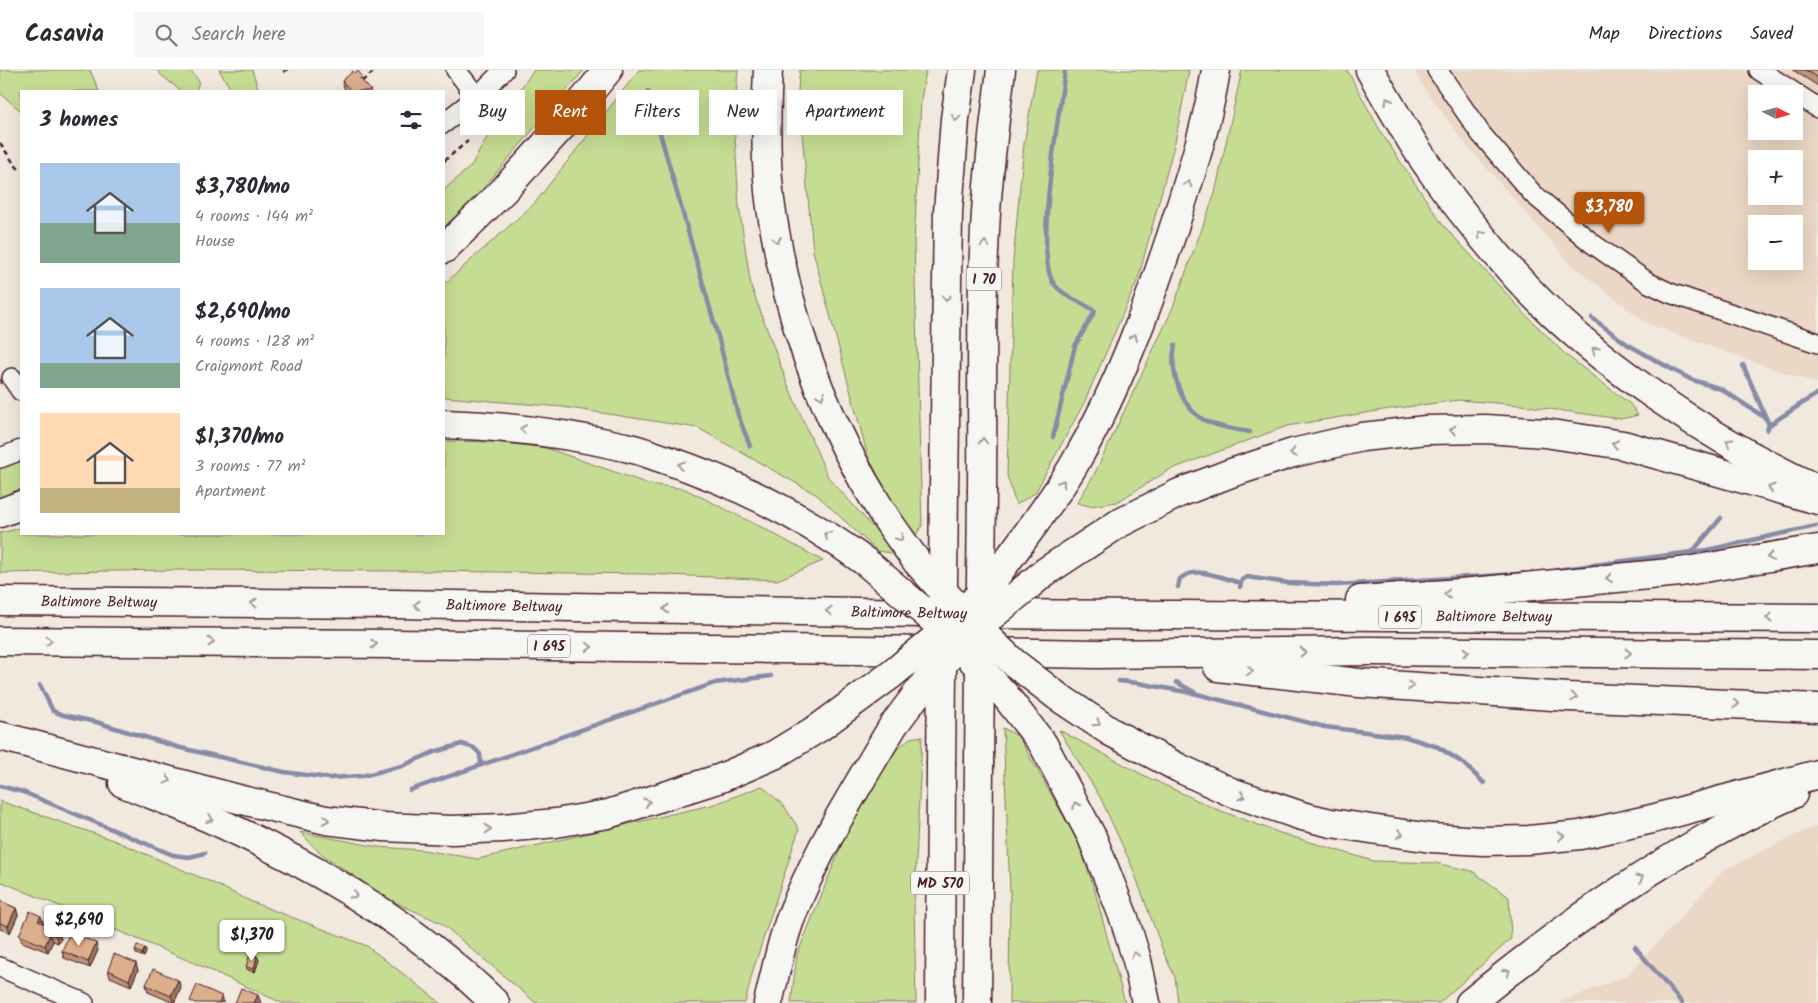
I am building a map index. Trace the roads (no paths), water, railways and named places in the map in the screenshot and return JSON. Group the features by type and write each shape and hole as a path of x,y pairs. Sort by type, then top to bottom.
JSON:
{"highway":[{"path":"445,248 503,191 562,126 608,70"},
{"path":"768,70 765,136 769,192 783,272 796,326 830,418 852,462 882,513 917,562 968,619 994,644 1013,662 1057,696 1111,732 1179,768 1231,792 1302,816 1331,823 1431,838 1483,841 1529,840 1580,835 1652,819 1818,774"},
{"name":"I 70","path":"941,764 948,212 955,119 962,70"},
{"name":"I 70","path":"979,764 983,305 986,214 994,122 1001,70"},
{"path":"1,736 242,800 326,820 384,827 452,830 556,823 608,814 721,778 774,755 820,727 892,674 955,622 996,576 1036,524 1075,463 1104,408 1141,323 1166,252 1197,152 1212,94 1216,70"},
{"path":"1370,70 1416,149 1459,209 1514,274 1551,310 1594,350 1692,420 1818,489"},
{"path":"445,424 505,426 566,434 627,447 681,464 733,484 836,539 867,562 943,628 1004,694 1043,744 1092,837 1124,918 1137,960 1146,1003"},
{"path":"768,1003 778,960 794,909 813,865 842,810 894,726 930,678 972,632 1045,572 1118,524 1179,493 1230,473 1293,453 1362,437 1426,430 1486,429 1546,433 1623,445 1818,500"},
{"path":"0,513 20,505"},
{"path":"0,520 20,515"},
{"path":"983,614 1281,601 1367,600 1461,593 1680,572 1818,549"},
{"name":"Baltimore Beltway","path":"0,601 424,605 983,614 1818,618"},
{"name":"I 695","path":"0,641 382,644 1097,654 1379,651 1818,655"},
{"path":"1097,654 1359,683 1568,697 1818,708"},
{"path":"1,736 233,829 291,859 387,916 433,950 480,988 495,1003"},
{"name":"MD 570","path":"940,1003 941,764"},
{"name":"MD 570","path":"977,1003 979,764"},
{"path":"1470,1003 1530,954 1594,908 1662,863 1723,828 1768,805 1818,783"}],"street":[{"path":"456,70 472,90"},
{"path":"484,90 504,70"},
{"path":"1437,70 1481,134 1508,167 1533,194 1594,244 1649,283 1670,293 1818,343"},
{"path":"1759,70 1818,108"},
{"path":"445,122 460,110"},
{"path":"0,458 20,450"},
{"path":"0,968 84,1003"}],"waterway":[{"path":"1053,437 1075,346 1095,311 1058,289 1048,268 1046,244 1047,214 1065,70"},
{"path":"661,135 719,340 738,415 750,446"},
{"path":"1592,318 1627,344 1690,379 1721,389 1767,419"},
{"path":"1175,345 1174,367 1176,378 1179,389 1191,409 1213,424 1250,432"},
{"path":"1743,365 1769,425"},
{"path":"1767,430 1769,425 1818,393"},
{"path":"1693,551 1721,518"},
{"path":"1556,570 1707,550 1816,526"},
{"path":"1178,587 1180,579 1194,573 1210,574 1241,583"},
{"path":"1240,587 1242,580 1247,577 1288,583 1336,585 1519,574"},
{"path":"410,790 715,683 771,676"},
{"path":"1119,681 1197,694 1325,727 1406,737 1438,747 1463,763 1484,783"},
{"path":"1176,682 1194,692"},
{"path":"40,685 53,711 63,715 96,722 177,747 284,772 329,778 362,776 402,766 434,752 462,744 474,748 480,754 481,765"},
{"path":"0,786 23,792 173,855 189,857 205,853"},
{"path":"1635,947 1682,1003"}]}
